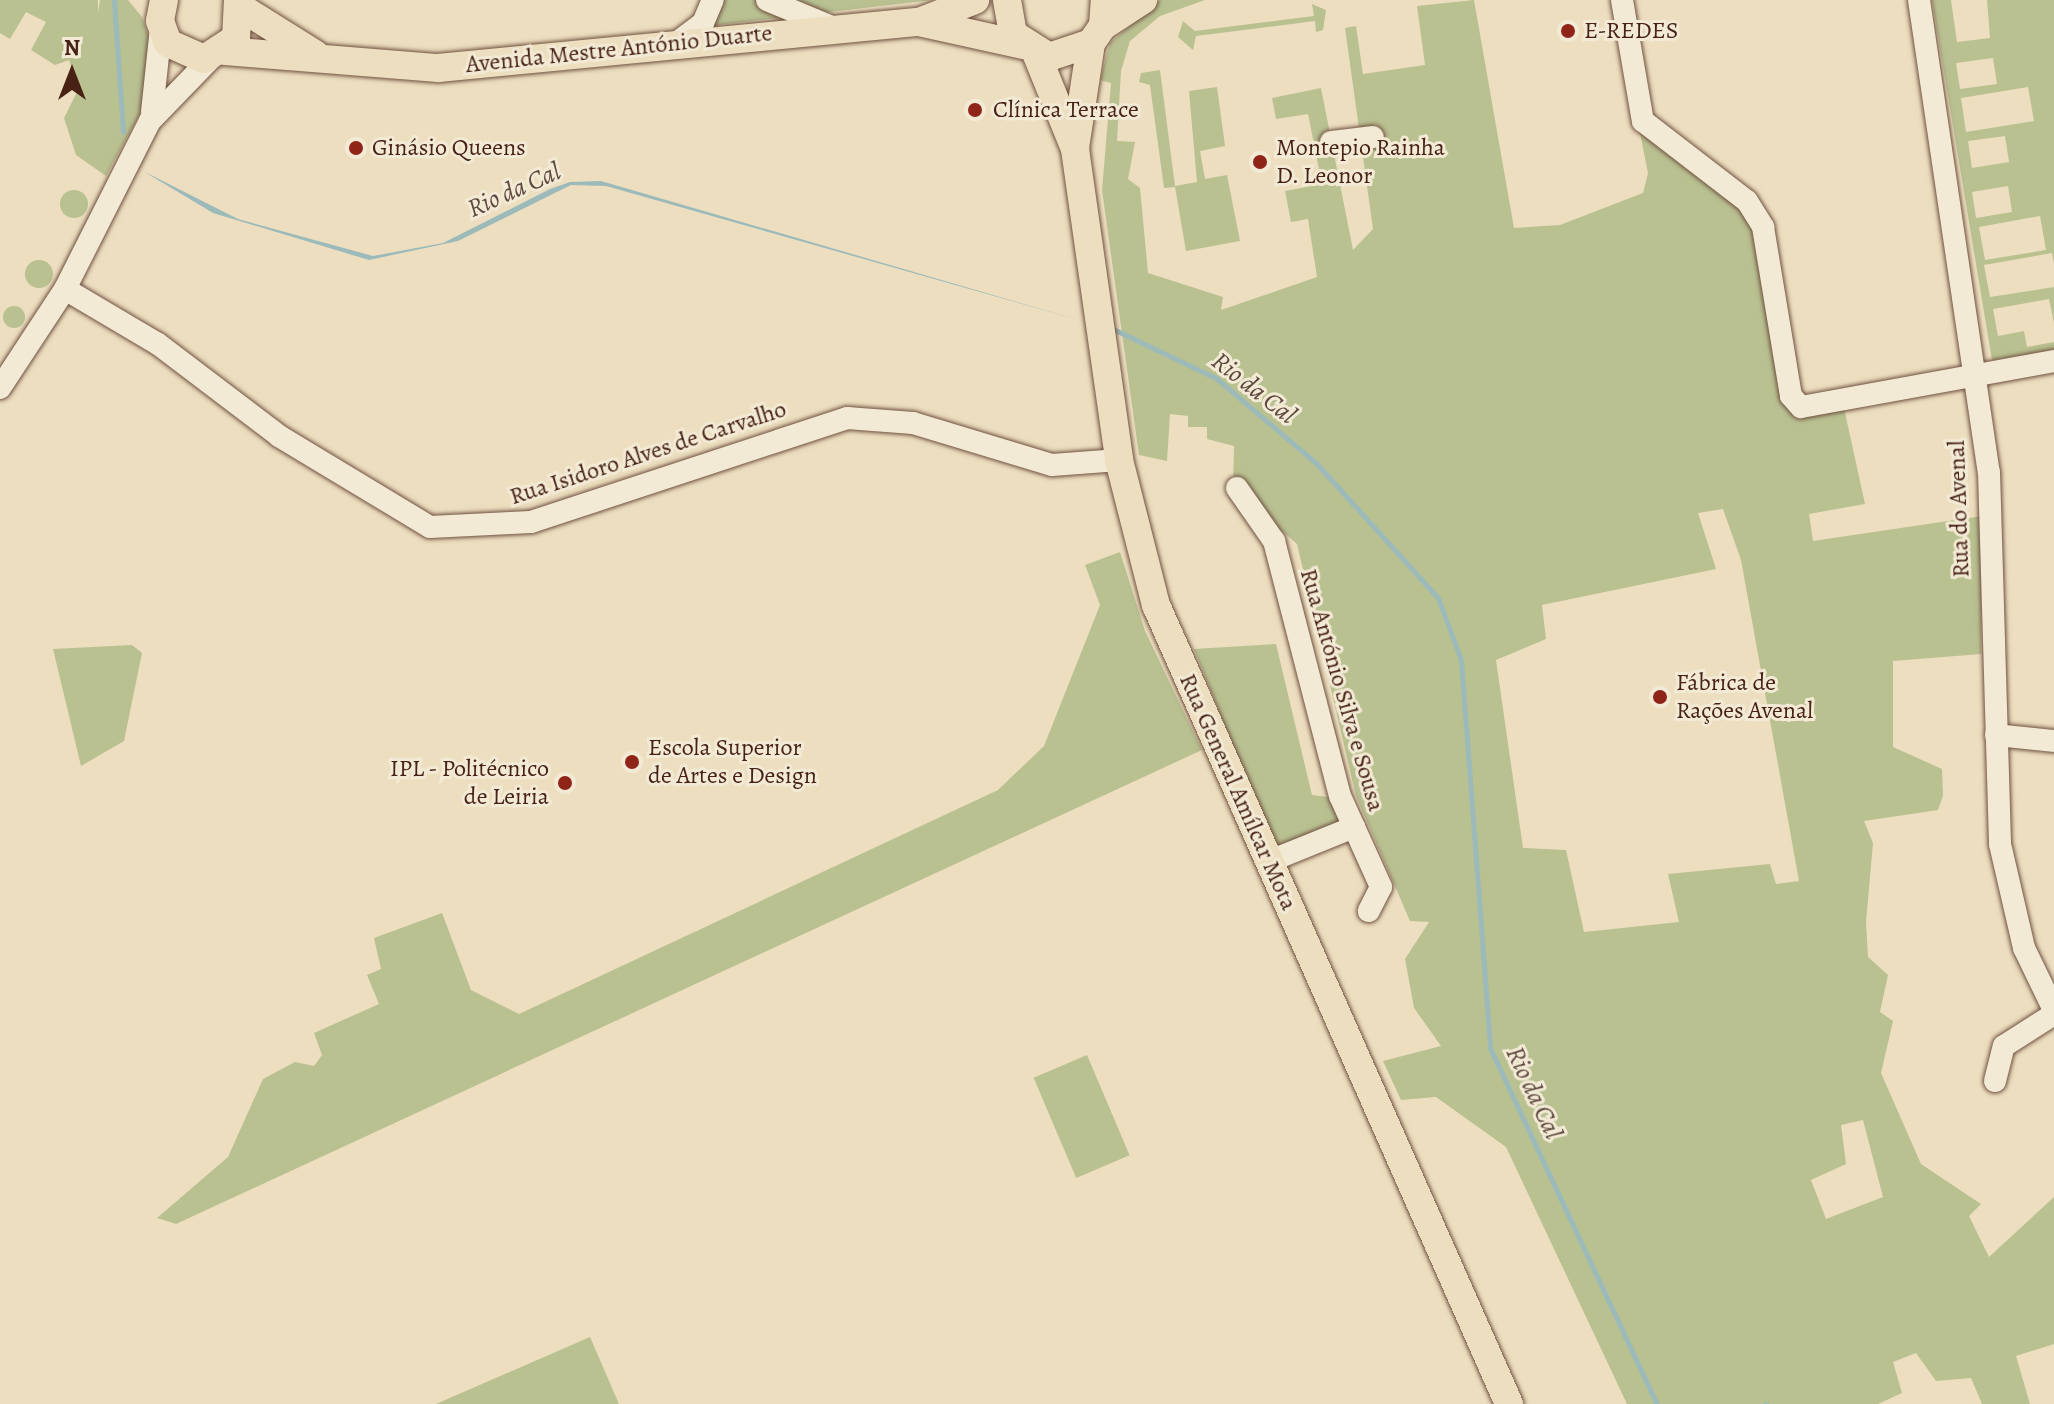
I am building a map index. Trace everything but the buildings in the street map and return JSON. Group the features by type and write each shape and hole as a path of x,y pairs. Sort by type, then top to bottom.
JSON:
{"main road":[{"name":"Avenida Mestre António Duarte","path":"136,0 162,17 180,53 320,56 438,68 679,41 919,22"},
{"path":"919,22 975,0"},
{"path":"1007,0 1007,20 1029,49 1075,149"},
{"path":"919,22 1063,57 1100,23 1143,0"},
{"path":"218,54 240,31 239,4"},
{"path":"239,4 320,56"},
{"path":"1075,149 1100,23"},
{"name":"Rua General Amílcar Mota","path":"1075,149 1119,460 1156,605 1509,1404"}],"street":[{"path":"679,41 703,23 713,0"},
{"path":"767,0 833,27"},
{"path":"1622,0 1643,121 1747,201 1763,227 1791,396 1801,407 2054,361"},
{"name":"Rua do Avenal","path":"1919,0 1989,472 2000,844 2024,948 2054,1012"},
{"path":"150,121 162,17"},
{"path":"0,388 65,289 150,121 218,54"},
{"path":"1331,142 1373,137"},
{"name":"Rua Isidoro Alves de Carvalho","path":"65,289 158,344 279,436 398,512 430,527 465,531 531,522 847,418 913,423 1052,465 1119,460"},
{"name":"Rua António Silva e Sousa","path":"1237,488 1274,541 1354,827 1381,887 1369,911"},
{"path":"1996,735 2054,741"},
{"path":"1270,861 1354,827"},
{"path":"1995,1081 2004,1046 2054,1012"}],"green space":[{"path":"0,0 98,0 98,13 100,0 128,0 142,17 151,44 144,106 106,176 76,155 64,118 79,88 69,60 55,65 31,50 46,22 26,12 10,39 0,33"},
{"path":"720,0 933,0 708,26"},
{"path":"1160,0 1205,0 1160,16 1130,41 1121,71 1117,141 1135,142 1128,179 1140,188 1148,273 1223,297 1221,310 1317,277 1308,219 1291,222 1285,191 1322,184 1308,114 1276,119 1272,98 1321,88 1353,250 1373,229 1345,28 1356,26 1363,74 1425,65 1417,6 1474,0 1514,228 1560,225 1643,193 1648,173 1639,128 1745,206 1756,229 1786,398 1844,408 1865,504 1809,514 1813,541 1982,516 1981,654 1893,661 1893,747 1942,769 1943,796 1938,810 1864,821 1873,843 1866,922 1868,957 1888,975 1880,1012 1893,1021 1881,1073 1921,1164 1981,1204 1969,1216 1989,1257 2054,1197 2054,1344 2016,1356 2030,1404 1982,1404 1971,1378 1936,1381 1916,1353 1893,1362 1902,1393 1878,1404 1627,1404 1506,1147 1436,1097 1401,1100 1383,1061 1441,1046 1414,1008 1405,959 1429,922 1410,921 1356,796 1297,544 1233,488 1234,446 1207,439 1207,427 1188,427 1188,416 1170,414 1167,461 1139,455 1102,190 1111,83 1100,80 1110,43","holes":["1723,509 1741,560 1799,881 1776,884 1770,864 1668,874 1679,922 1584,932 1566,850 1523,848 1496,660 1546,639 1542,605 1716,569 1698,513","1863,1120 1883,1197 1826,1219 1811,1180 1846,1164 1841,1125"]},
{"path":"1932,0 1951,0 1957,42 1990,38 1987,0 2054,0 2054,264 2052,253 1984,265 1990,297 2054,287 2054,323 2049,299 1993,309 1998,336 2024,331 2027,347 2054,342 2054,350 1992,360","holes":["1993,58 1997,84 1960,89 1956,63","2028,87 2034,121 1966,132 1961,98","2005,136 2009,162 1972,168 1968,141","2008,186 2012,212 1976,218 1972,192","2040,216 2046,250 1985,260 1979,227"]},
{"path":"1312,4 1326,10 1323,30 1316,32 1315,21 1196,36 1193,50 1178,37 1183,21 1195,31 1314,16"},
{"path":"1160,70 1175,186 1197,182 1189,91 1217,87 1225,146 1200,151 1205,179 1227,175 1240,241 1186,251 1175,187 1164,188 1150,85 1139,82 1141,73"},
{"path":"74,190 84,194 88,204 84,214 74,218 64,214 60,204 64,194"},
{"path":"39,260 49,264 53,274 49,284 39,288 29,284 25,274 29,264"},
{"path":"10,306 18,306 25,317 18,328 10,328 3,321 3,313"},
{"path":"1120,552 1145,631 1202,750 176,1224 157,1218 228,1157 263,1079 295,1062 314,1066 322,1055 314,1033 379,1004 367,975 381,969 374,938 442,913 471,990 519,1014 998,790 1044,746 1100,605 1085,565"},
{"path":"1276,644 1312,795 1336,798 1344,819 1275,849 1194,649"},
{"path":"132,645 142,653 124,741 81,766 53,649"},
{"path":"1087,1055 1130,1155 1076,1178 1034,1078"},
{"path":"590,1337 619,1404 436,1404"}],"water":[{"path":"143,171 238,219 373,256 443,243 550,189 570,182 601,181 1086,322 606,186 571,185 458,241 369,260 213,213"}],"waterway":[{"path":"114,0 123,132"},
{"name":"Rio da Cal","path":"1111,328 1216,378 1317,464 1438,598 1461,660 1490,1048 1657,1404"}],"place":[{"name":"E-REDES","path":"1568,31"},
{"name":"Clínica Terrace","path":"975,110"},
{"name":"Ginásio Queens","path":"356,148"},
{"name":"Montepio Rainha D. Leonor","path":"1260,162"},
{"name":"Fábrica de Rações Avenal","path":"1660,697"},
{"name":"Escola Superior de Artes e Design","path":"632,762"},
{"name":"IPL - Politécnico de Leiria","path":"565,783"}]}
